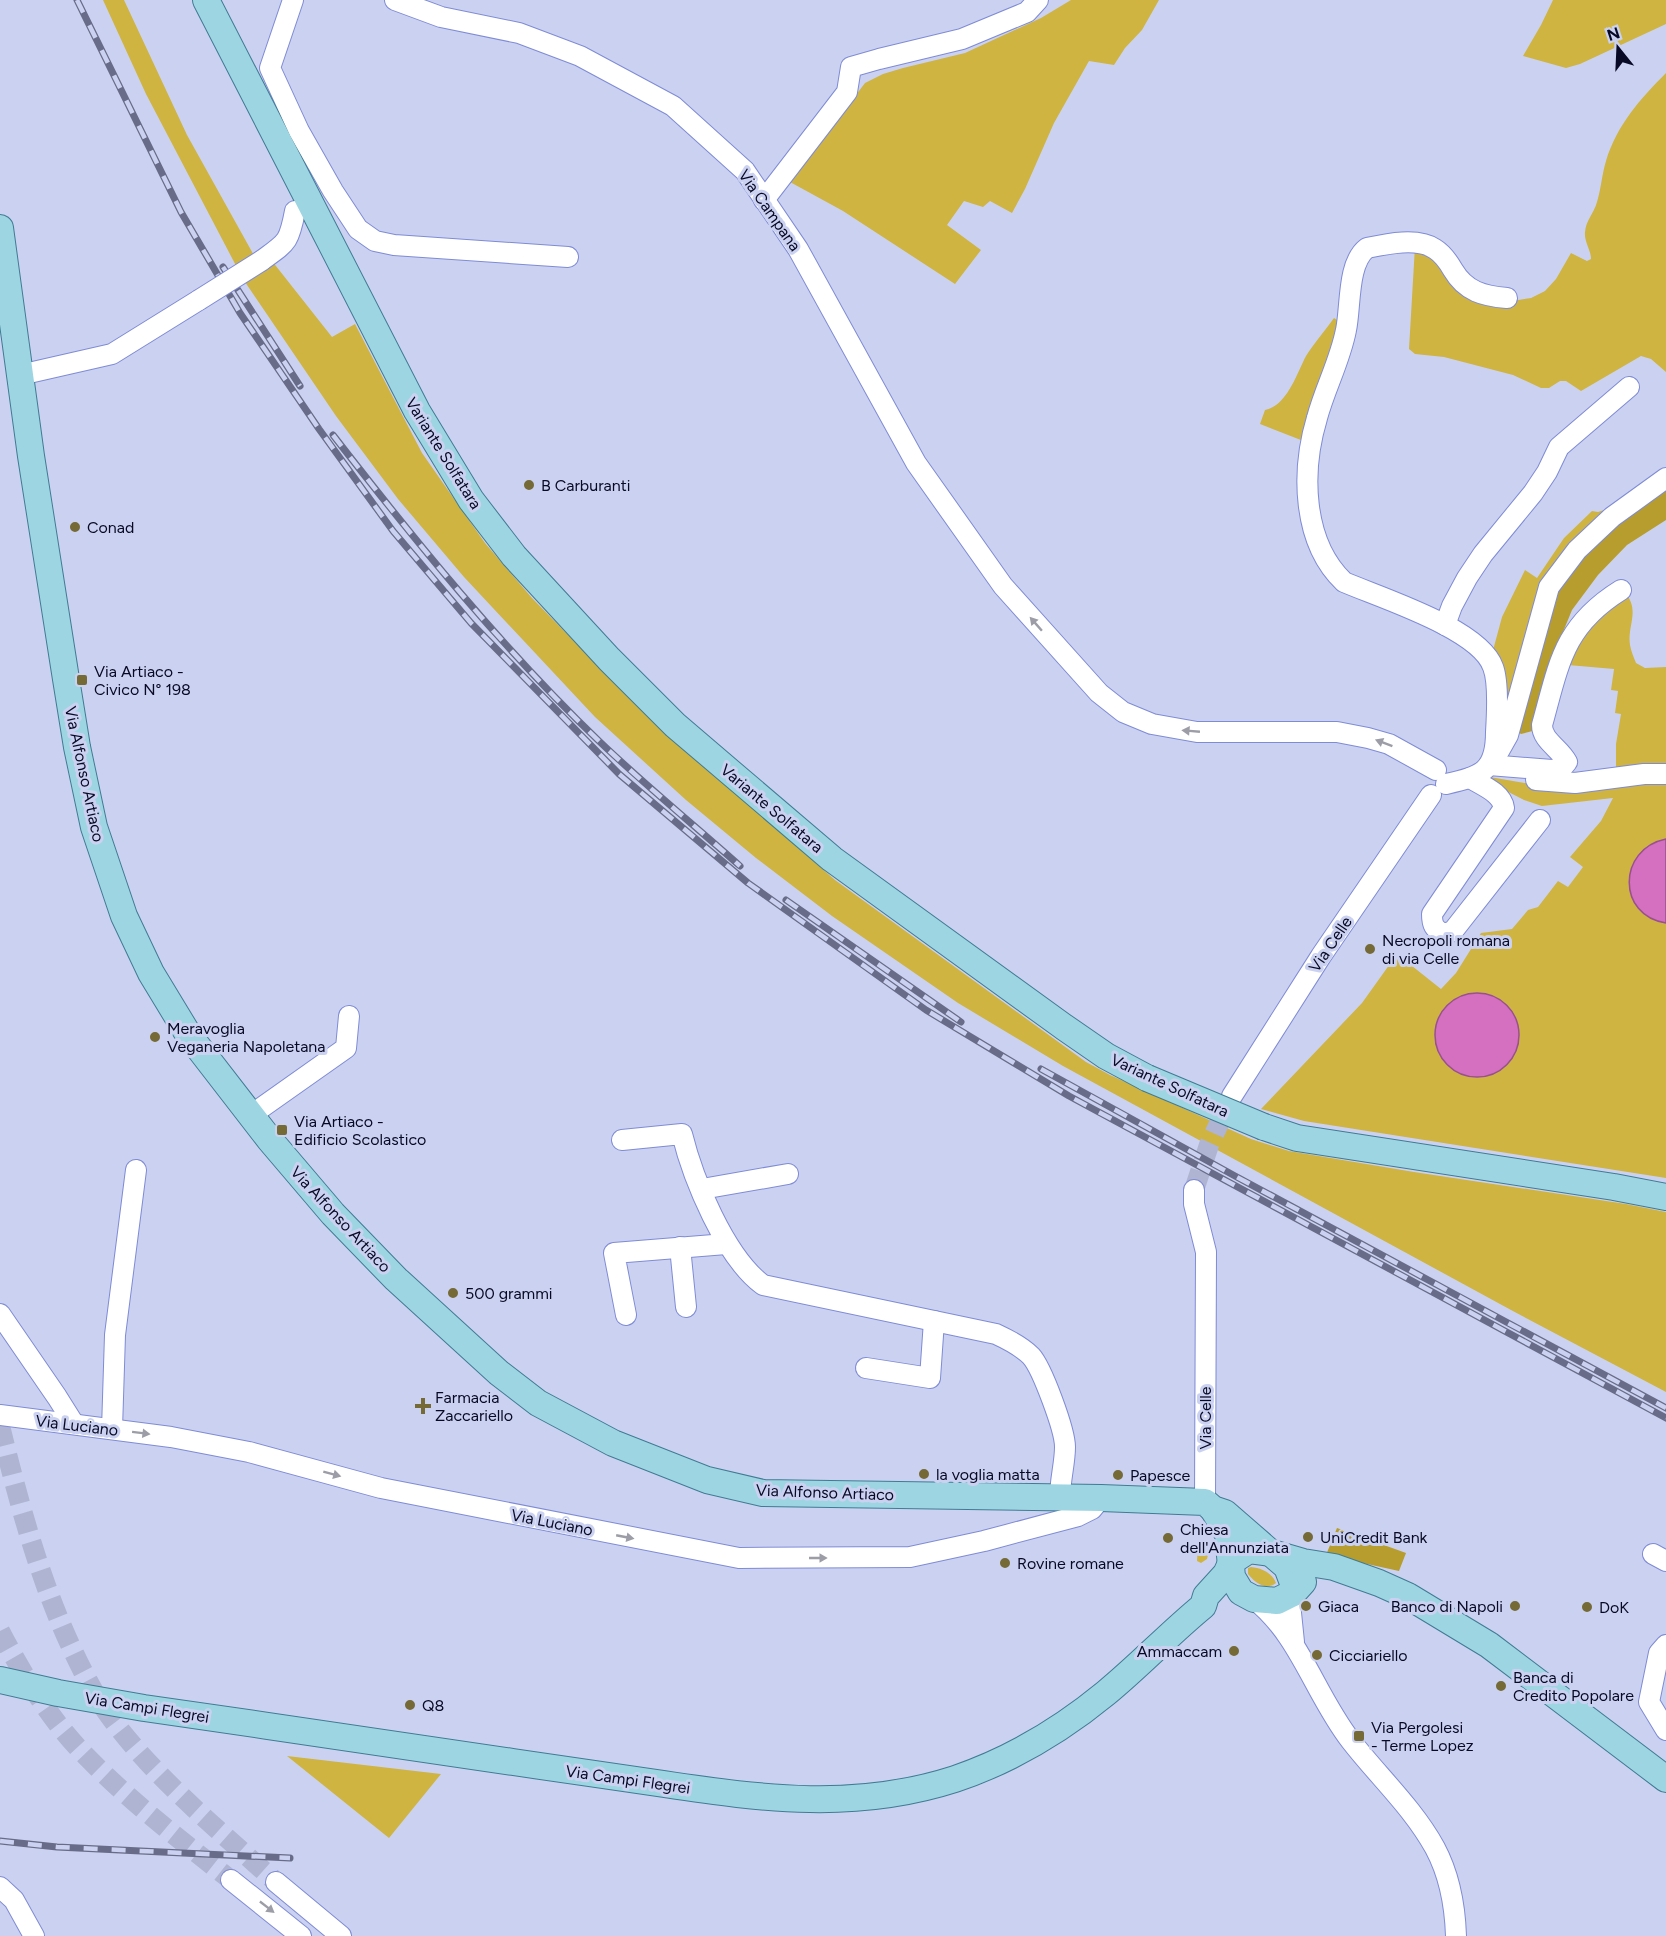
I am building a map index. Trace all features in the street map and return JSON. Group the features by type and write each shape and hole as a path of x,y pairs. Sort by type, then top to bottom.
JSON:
{"main road":[{"name":"Variante Solfatara","path":"206,0 417,411 471,500 514,556 609,659 675,725 832,859 1106,1056 1147,1078 1264,1127 1297,1138 1666,1197"},
{"name":"Via Alfonso Artiaco","path":"0,228 77,747 94,827 124,916 151,973 188,1034 251,1115 341,1222 396,1279 499,1373 538,1403 613,1443 707,1480 763,1493 1101,1498 1209,1506 1225,1513 1272,1553"},
{"path":"1209,1506 1228,1534 1232,1577 1241,1592 1254,1599"},
{"path":"1232,1561 1249,1550 1272,1553 1303,1562 1334,1567 1408,1596 1489,1645 1666,1779"},
{"path":"1272,1553 1287,1567 1293,1584 1293,1593"},
{"name":"Via Campi Flegrei","path":"0,1680 58,1694 144,1708 684,1787 790,1800 839,1800 885,1795 956,1779 1020,1752 1109,1691 1203,1605 1206,1596 1226,1574 1232,1561"},
{"path":"1203,1605 1212,1606 1229,1600 1241,1599 1277,1601 1293,1593 1308,1579 1350,1574"}],"street":[{"path":"293,0 270,68 299,131 333,191 358,229 375,241 394,245 568,257"},
{"name":"Via Campana","path":"395,0 441,17 519,33 580,56 673,106 745,171 798,249 916,463 1003,586 1099,693 1123,712 1152,724 1197,732 1337,732 1368,738 1389,744 1438,783"},
{"path":"764,200 847,92 851,68 879,58 962,39 1027,12 1038,0"},
{"path":"20,375 112,354 282,246 290,236 295,211"},
{"path":"1507,298 1485,296 1468,289 1458,279 1448,261 1435,248 1419,243 1367,248 1360,253 1350,294 1341,350 1317,416 1310,444 1308,499 1313,529 1332,571 1344,582 1445,625 1464,636 1484,653 1493,668 1497,710 1496,740 1484,768 1497,795 1503,801 1504,808 1432,914 1432,924 1436,930 1444,934 1453,931 1470,906 1540,820"},
{"path":"1445,625 1467,578 1483,554 1533,493 1547,472 1559,447 1629,387"},
{"path":"1484,768 1502,748 1508,735 1549,586 1577,550 1612,517 1666,478"},
{"path":"1438,783 1484,768 1552,770 1562,768 1567,762 1564,756 1542,731 1560,662 1582,620 1600,602 1621,590"},
{"path":"1484,768 1512,778 1575,783 1644,774 1666,774"},
{"name":"Via Celle","path":"1232,1096 1438,783"},
{"path":"251,1115 346,1048 349,1016"},
{"path":"622,1140 682,1134 688,1160 726,1244 751,1276 762,1285 996,1334 1014,1342 1032,1358 1043,1377 1064,1434 1065,1448 1060,1497"},
{"path":"112,1429 115,1335 136,1170"},
{"path":"702,1189 788,1174"},
{"name":"Via Celle","path":"1194,1190 1194,1204 1206,1252 1209,1506"},
{"path":"626,1315 614,1253 726,1244"},
{"path":"680,1247 686,1307"},
{"path":"0,1314 74,1424"},
{"path":"866,1368 930,1378 934,1321"},
{"name":"Via Luciano","path":"0,1415 171,1437 249,1452 381,1488 739,1558 910,1557 984,1541 1078,1515 1092,1509 1101,1498"},
{"path":"1293,1593 1290,1603 1294,1642"},
{"path":"1254,1599 1269,1611 1282,1631 1294,1642 1329,1707 1350,1740 1398,1796 1435,1849 1451,1886 1456,1936"},
{"path":"1666,1645 1659,1653 1649,1702 1666,1730"},
{"path":"231,1880 301,1936"},
{"path":"276,1882 340,1936"},
{"path":"0,1887 14,1900 34,1936"}],"shaded area":[{"path":"103,0 124,0 187,135 261,268 272,261 332,337 355,324 422,453 485,543 532,598 640,709 835,880 1086,1062 1110,1075 1251,1139 1289,1151 1666,1212 1666,1392 1063,1066 958,1003 832,916 756,858 686,800 595,717 464,577 398,499 336,416 243,279 146,94"},
{"path":"1071,0 1159,0 1142,30 1125,48 1114,65 1089,61 1054,123 1012,213 990,201 983,207 964,201 947,225 981,250 955,284 843,211 790,182 865,83 903,68 965,53 1041,18"},
{"path":"1553,0 1666,0 1666,24 1580,64 1566,68 1523,56"},
{"path":"1666,73 1666,372 1651,359 1641,356 1581,391 1566,381 1560,381 1549,388 1541,388 1513,375 1444,357 1415,354 1409,349 1415,246 1424,247 1455,280 1512,301 1531,298 1545,291 1556,279 1571,253 1587,261 1591,259 1585,232 1597,202 1611,148 1630,113"},
{"path":"1334,318 1340,322 1306,442 1260,424 1265,410 1273,407 1285,396 1312,346"},
{"path":"1666,489 1666,520 1627,545 1598,575 1572,610 1545,676 1536,730 1521,734 1517,731 1556,593 1577,564 1615,524"},
{"path":"1616,506 1506,731 1492,654 1502,617 1525,570 1537,578 1564,538 1592,511 1598,512"},
{"path":"1626,594 1632,606 1630,645 1636,663 1645,668 1666,667 1666,766 1616,768 1616,744 1621,714 1615,713 1618,691 1611,690 1614,669 1568,665 1589,621"},
{"path":"1484,776 1560,789 1666,778 1666,1178 1304,1121 1261,1109 1362,1003 1397,954 1441,989 1456,973 1481,933 1512,929 1528,910 1538,907 1558,881 1568,887 1583,867 1570,857 1601,821 1613,798 1542,806 1524,800 1485,780"},
{"path":"1666,839 1666,923 1650,918 1638,908 1629,882 1638,855 1650,845"},
{"path":"1477,993 1493,996 1507,1005 1516,1019 1519,1035 1516,1051 1507,1065 1493,1074 1477,1077 1461,1074 1447,1065 1438,1051 1435,1035 1438,1019 1447,1005 1461,996"},
{"path":"1337,1528 1406,1553 1399,1571 1326,1555"},
{"path":"1198,1543 1205,1545 1209,1551 1207,1559 1201,1563 1197,1561"},
{"path":"1248,1568 1266,1572 1276,1583 1265,1586 1257,1583 1248,1574"},
{"path":"287,1756 441,1774 389,1838"}],"tunnel":[{"path":"1194,1190 1209,1145 1231,1098"},
{"path":"0,1426 22,1512 40,1568 61,1624 95,1694 129,1741 168,1783 276,1882"},
{"path":"0,1631 37,1694 82,1752 135,1802 231,1880"}],"railway":[{"path":"77,0 181,212 240,313 319,429 393,531 471,623 619,774 748,883 926,1010 1069,1096 1666,1418"},
{"path":"223,267 300,386"},
{"path":"333,435 396,515 494,632 617,758 740,866"},
{"path":"786,900 961,1022"},
{"path":"1041,1069 1666,1408"},
{"path":"0,1841 57,1847 290,1858"}],"place":[{"name":"B Carburanti","path":"529,485"},
{"name":"Conad","path":"75,527"},
{"name":"Via Artiaco - Civico N° 198","path":"82,680"},
{"name":"Necropoli romana di via Celle","path":"1370,949"},
{"name":"Meravoglia Veganeria Napoletana","path":"155,1037"},
{"name":"Via Artiaco - Edificio Scolastico","path":"282,1130"},
{"name":"500 grammi","path":"453,1293"},
{"name":"Farmacia Zaccariello","path":"423,1406"},
{"name":"la voglia matta","path":"924,1474"},
{"name":"Papesce","path":"1118,1475"},
{"name":"UniCredit Bank","path":"1308,1537"},
{"name":"Chiesa dell'Annunziata","path":"1168,1538"},
{"name":"Rovine romane","path":"1005,1563"},
{"name":"Giaca","path":"1306,1606"},
{"name":"Banco di Napoli","path":"1515,1606"},
{"name":"DoK","path":"1587,1607"},
{"name":"Ammaccam","path":"1234,1651"},
{"name":"Cicciariello","path":"1317,1655"},
{"name":"Banca di Credito Popolare","path":"1501,1686"},
{"name":"Q8","path":"410,1705"},
{"name":"Via Pergolesi - Terme Lopez","path":"1359,1736"}]}
